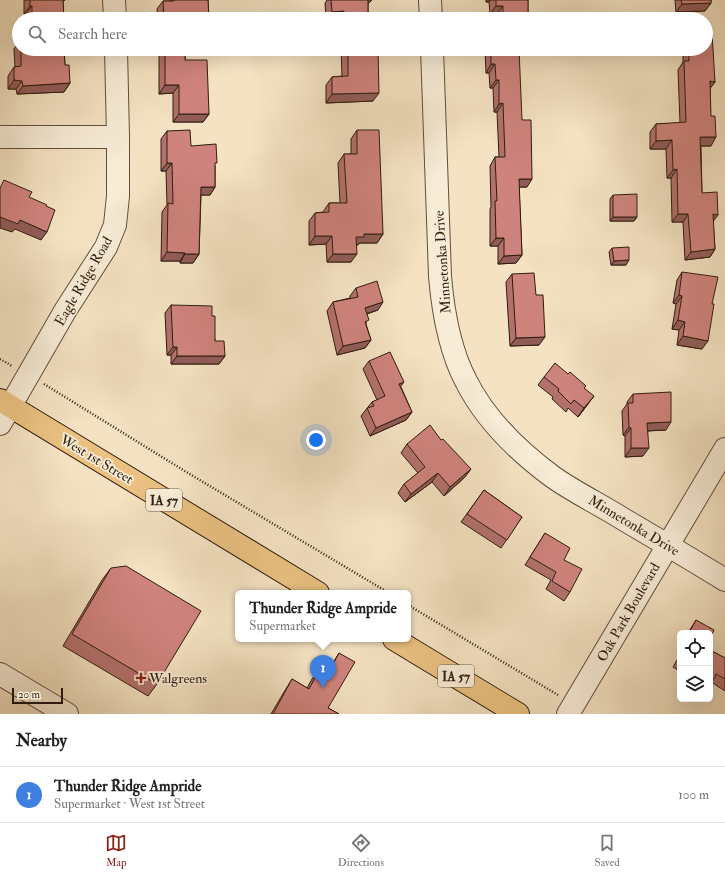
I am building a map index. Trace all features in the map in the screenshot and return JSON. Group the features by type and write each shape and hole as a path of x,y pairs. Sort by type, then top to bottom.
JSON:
{"main road":[{"name":"West 1st Street","path":"4,410 313,590"},
{"name":"IA 57","path":"399,642 518,714"}],"street":[{"path":"114,0 115,12"},
{"path":"430,0 431,12"},
{"name":"Eagle Ridge Road","path":"4,410 29,375 65,311 106,247 115,224 118,196 116,56"},
{"name":"Minnetonka Drive","path":"432,56 442,303 456,358 466,381 480,404 498,427 554,478 725,580"},
{"path":"0,137 118,137"},
{"name":"Oak Park Boulevard","path":"571,709 725,449"},
{"path":"0,674 67,714"}],"path":[{"path":"29,375 384,590"},
{"path":"411,607 571,709"}],"building":[{"path":"30,0 63,0 64,12 32,12 32,6 30,6"},
{"path":"208,0 209,12 164,12 163,1"},
{"path":"331,0 368,0 368,12 332,12"},
{"path":"496,0 528,0 528,12 503,12 503,6 496,6"},
{"path":"681,0 711,0 711,3 682,4"},
{"path":"713,49 715,82 710,81 711,116 715,116 716,137 700,137 702,193 717,192 718,215 713,214 715,249 691,252 688,214 678,214 677,169 673,170 672,140 656,141 656,124 686,122 684,61 689,61 689,56 713,56"},
{"path":"21,56 64,56 65,65 69,65 70,83 23,86 22,81 14,80 14,67 21,66"},
{"path":"165,56 185,56 185,60 207,60 209,114 179,114 179,85 165,85"},
{"path":"348,56 378,56 379,93 332,94 332,77 348,76"},
{"path":"491,56 519,56 522,120 531,120 532,179 519,179 522,255 504,256 504,238 496,238 495,201 497,201 495,157 505,157 503,103 499,104 499,80 496,80 495,64 491,64"},
{"path":"190,130 191,146 216,144 217,163 215,163 215,187 201,187 199,254 167,252 168,203 173,204 172,163 167,163 167,131"},
{"path":"357,130 379,130 383,234 364,234 364,237 356,237 357,254 333,254 332,236 315,236 315,213 329,212 329,203 347,203 344,154 357,154"},
{"path":"4,180 32,192 29,197 55,210 47,232 20,220 18,224 0,217 0,188"},
{"path":"637,194 637,217 613,217 613,195"},
{"path":"629,247 629,260 614,261 612,248"},
{"path":"682,272 718,277 712,304 714,304 708,341 683,336 685,322 678,320 682,296 679,295"},
{"path":"534,273 536,295 543,295 545,337 516,338 512,274"},
{"path":"377,281 383,302 365,308 369,320 365,322 371,340 343,346 333,302 358,297 356,288"},
{"path":"171,305 212,306 212,316 215,316 215,341 224,341 225,356 177,356 177,347 173,347"},
{"path":"390,352 404,382 399,384 412,412 376,428 367,408 374,406 372,402 385,396 369,361"},
{"path":"555,363 568,374 570,372 586,386 584,388 594,396 584,408 574,400 571,404 558,391 559,389 544,377"},
{"path":"671,392 671,422 647,423 649,448 631,448 631,428 629,427 628,403 633,403 633,394"},
{"path":"430,425 441,440 443,439 471,469 450,487 438,473 411,494 404,484 425,467 407,444"},
{"path":"484,490 522,517 507,540 467,514"},
{"path":"545,533 570,548 564,560 582,569 570,592 552,581 556,572 530,557"},
{"name":"Walgreens","path":"126,566 201,611 157,684 72,634 111,568"},
{"path":"696,620 714,630 713,632 713,630 691,630"},
{"path":"713,652 725,658 725,679 716,674 714,679"},
{"path":"339,653 355,662 328,708 339,714 273,714 292,679 309,689 321,667 329,671"}],"place":[{"name":"Walgreens","path":"141,678"},
{"name":"Thunder Ridge Ampride","path":"323,688"}]}
